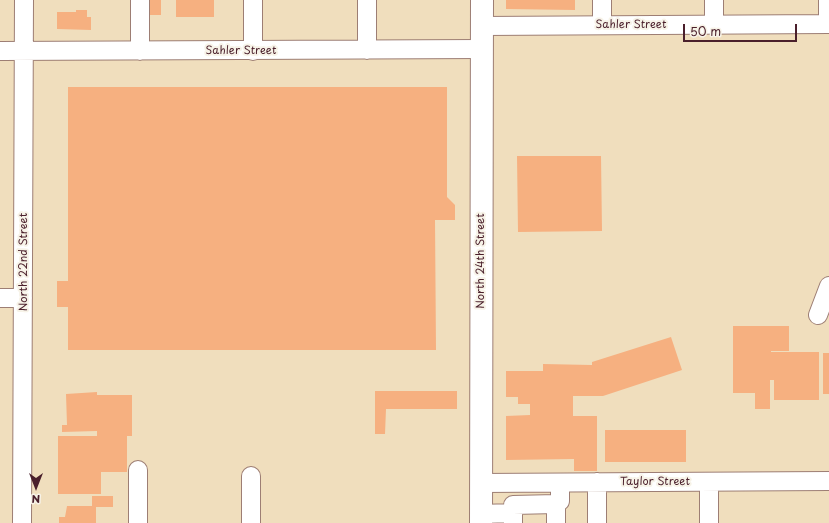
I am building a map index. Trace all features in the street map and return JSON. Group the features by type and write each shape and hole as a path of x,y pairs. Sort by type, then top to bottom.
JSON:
{"main road":[{"name":"North 24th Street","path":"481,518 482,0"}],"street":[{"name":"North 22nd Street","path":"22,523 24,0"},
{"path":"140,0 140,51"},
{"path":"253,0 253,51"},
{"path":"366,50 367,0"},
{"path":"602,0 602,26"},
{"path":"714,0 714,25"},
{"path":"828,0 828,24"},
{"name":"Sahler Street","path":"482,26 828,24"},
{"name":"Sahler Street","path":"0,51 482,49"},
{"path":"818,315 829,286"},
{"path":"0,298 23,298"},
{"path":"138,470 138,523"},
{"path":"251,476 251,523"},
{"name":"Taylor Street","path":"480,483 829,481"},
{"path":"597,482 597,523"},
{"path":"709,482 709,523"},
{"path":"513,483 513,514"},
{"path":"481,518 513,514 556,504 560,501 560,483"},
{"path":"556,504 556,523"}],"building":[{"path":"149,0 161,0 161,15 149,15"},
{"path":"176,0 214,0 214,17 176,17"},
{"path":"506,0 575,0 575,10 506,9"},
{"path":"76,10 87,10 87,17 91,17 91,30 57,29 57,12 76,12"},
{"path":"68,87 447,87 447,197 455,205 455,220 435,220 436,350 68,350 68,307 57,307 57,281 68,281"},
{"path":"517,156 601,156 602,231 518,232"},
{"path":"733,326 789,326 789,351 771,352 819,352 819,400 774,400 774,380 770,380 770,409 755,409 755,393 733,393"},
{"path":"671,337 682,370 603,396 573,396 573,416 597,416 597,471 574,471 574,459 506,460 506,416 530,415 530,404 518,404 518,397 506,397 506,371 543,371 543,364 592,365 592,362"},
{"path":"823,353 829,353 829,394 823,394"},
{"path":"375,391 457,391 457,409 386,409 385,434 375,434"},
{"path":"97,392 97,395 132,395 132,436 127,436 127,472 101,472 101,494 58,494 58,436 97,436 97,431 62,432 62,425 67,425 66,394"},
{"path":"605,430 686,430 686,462 605,462"},
{"path":"92,496 113,496 113,507 96,507 96,523 59,523 59,517 65,517 67,506 92,506"}]}
